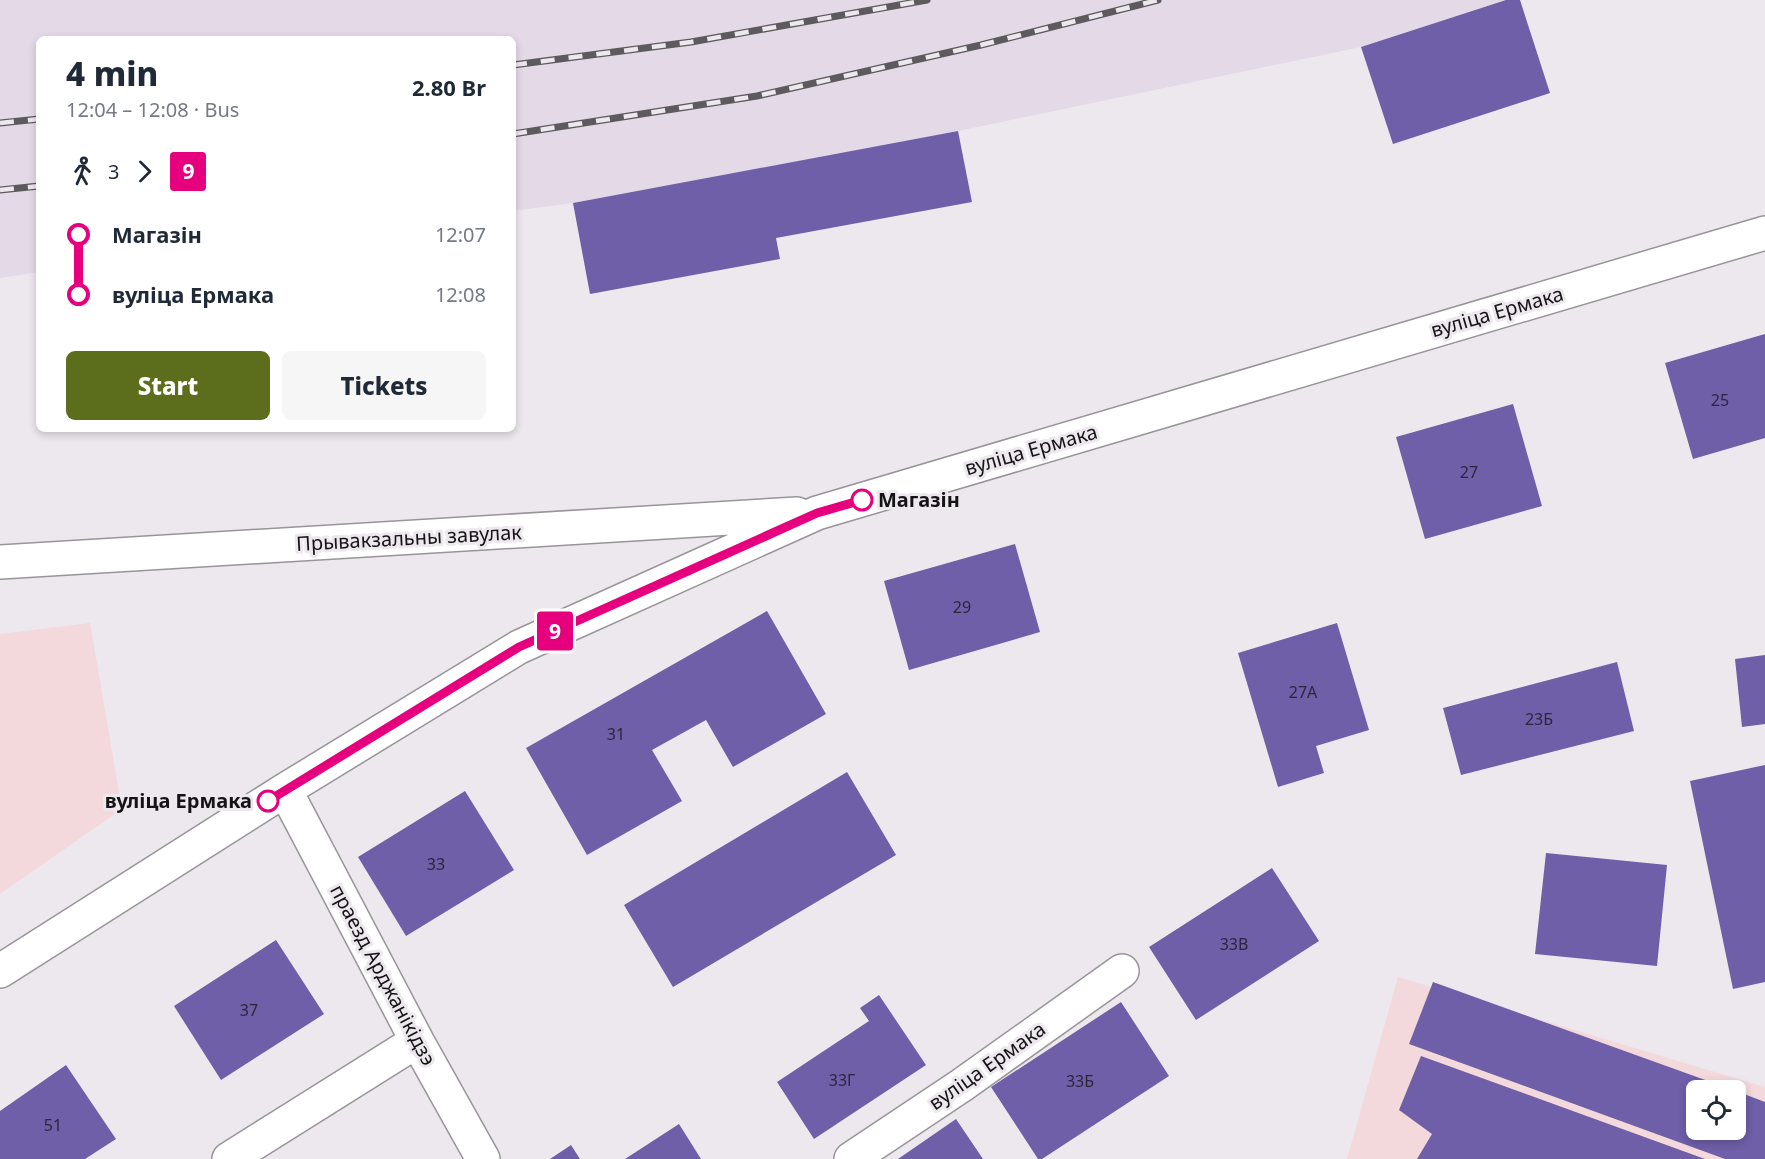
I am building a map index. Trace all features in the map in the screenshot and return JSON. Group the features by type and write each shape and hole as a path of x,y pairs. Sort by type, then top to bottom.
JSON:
{"street":[{"name":"вуліца Ермака","path":"0,971 285,790 519,647 817,513 1765,233"},
{"name":"Прывакзальны завулак","path":"0,562 817,513"},
{"name":"праезд Арджанікідзэ","path":"285,790 417,1041 483,1159"},
{"name":"вуліца Ермака","path":"851,1159 1122,971"},
{"path":"229,1159 417,1041"}],"shaded area":[{"path":"0,0 1506,0 1361,47 958,131 573,203 516,211 516,36 36,36 36,272 0,278"},
{"path":"90,623 122,809 0,894 0,634"},
{"path":"1398,977 1742,1080 1686,1080 1686,1140 1746,1140 1746,1081 1765,1087 1765,1159 1347,1159"}],"building":[{"path":"1506,0 1520,0 1550,93 1393,144 1361,47"},
{"path":"958,131 972,202 776,238 780,259 590,294 573,203"},
{"path":"1765,334 1765,438 1693,459 1665,363"},
{"path":"1513,404 1542,506 1425,539 1396,437"},
{"path":"1015,544 1040,632 909,670 884,581"},
{"path":"767,611 826,714 733,767 706,720 652,750 682,801 587,855 526,748"},
{"path":"1337,623 1369,730 1316,746 1324,773 1278,787 1238,653"},
{"path":"1765,655 1765,724 1742,727 1735,659"},
{"path":"1617,662 1634,731 1461,775 1443,708"},
{"path":"1765,765 1765,982 1733,989 1690,781"},
{"path":"847,772 896,855 673,987 624,905"},
{"path":"465,791 514,870 406,936 358,857"},
{"path":"1546,853 1667,865 1657,966 1535,954"},
{"path":"1272,868 1319,941 1196,1020 1149,947"},
{"path":"276,940 324,1014 221,1080 174,1006"},
{"path":"1433,982 1705,1080 1686,1080 1686,1140 1746,1140 1746,1095 1765,1102 1765,1159 1725,1159 1409,1044"},
{"path":"879,995 926,1065 814,1139 777,1082 869,1021 860,1008"},
{"path":"1121,1002 1169,1076 1042,1159 1038,1159 991,1087"},
{"path":"1421,1056 1705,1159 1417,1159 1432,1134 1399,1110"},
{"path":"66,1065 116,1139 85,1159 0,1159 0,1111"},
{"path":"956,1119 983,1159 898,1159"},
{"path":"679,1124 701,1159 625,1159"},
{"path":"571,1145 580,1159 550,1159"}],"railway":[{"path":"516,65 691,42 927,0"},
{"path":"516,134 757,96 981,45 1158,0"},
{"path":"0,123 36,119"},
{"path":"0,190 36,186"}],"bus line":[{"name":"9","path":"268,801 519,647 817,513 862,500"}],"place":[{"name":"Магазін","path":"862,500"},
{"name":"вуліца Ермака","path":"268,801"}]}
